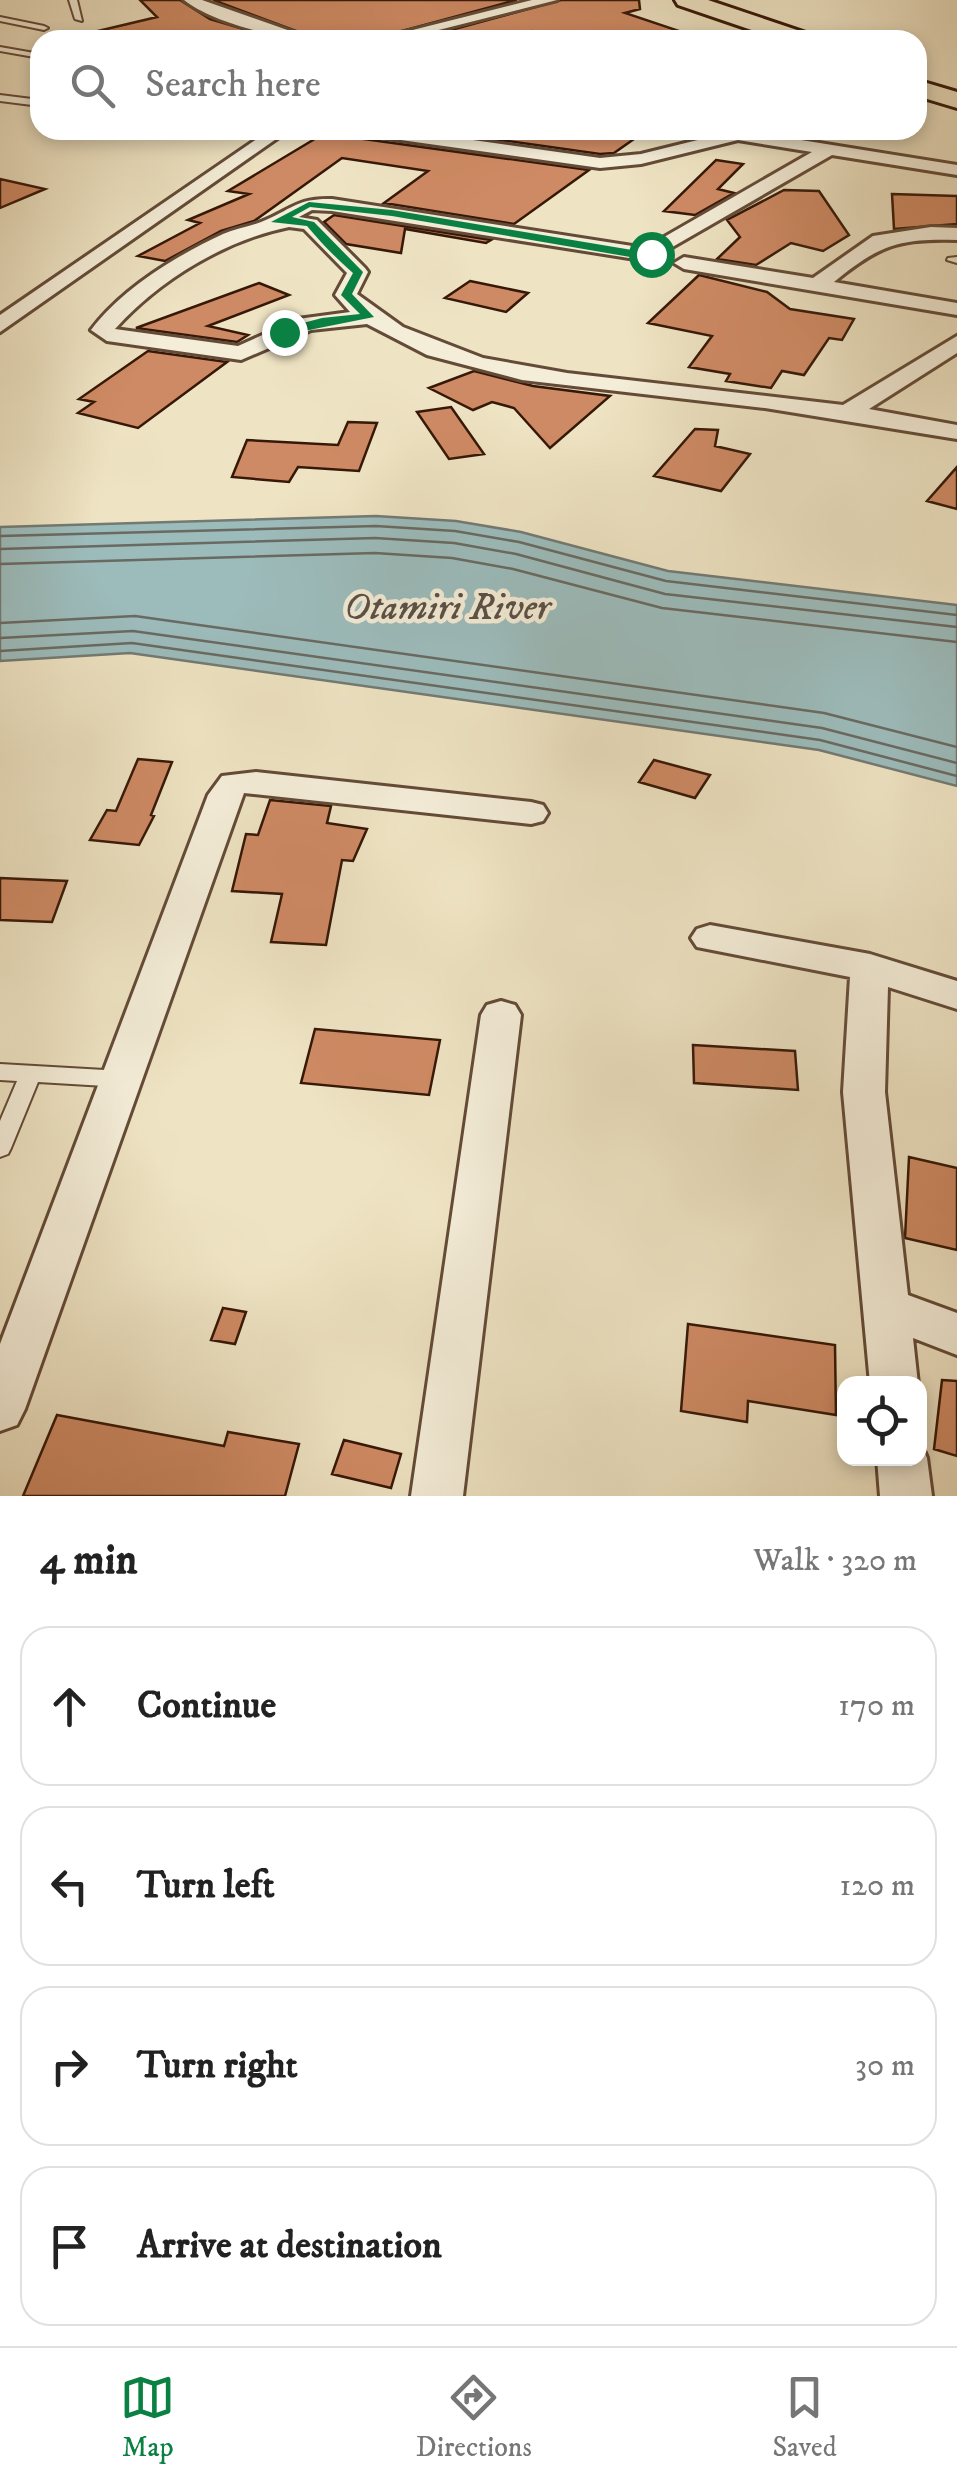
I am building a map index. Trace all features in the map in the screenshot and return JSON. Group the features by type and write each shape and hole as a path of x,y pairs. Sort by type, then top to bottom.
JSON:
{"main road":[{"path":"658,0 733,30"},
{"path":"686,0 774,30"},
{"path":"927,79 957,88"},
{"path":"927,91 957,100"}],"street":[{"path":"191,0 213,11 277,30"},
{"path":"422,30 550,0"},
{"path":"0,325 267,140"},
{"path":"434,140 600,164 641,160 719,140"},
{"path":"768,140 957,170"},
{"path":"368,317 306,324 241,353 107,334 102,330 170,269 276,222 299,207 332,205 648,256 828,150"},
{"path":"276,222 310,224 339,258 354,267 358,272 346,295 368,317 458,361 850,411 957,432"},
{"path":"818,286 871,242 892,235 957,234"},
{"path":"684,263 957,309"},
{"path":"850,411 957,343"},
{"path":"0,1409 225,796 234,784 256,782 530,813"},
{"path":"710,938 870,967 957,994"},
{"path":"870,967 864,1092 893,1376"},
{"path":"437,1496 501,1015"},
{"path":"887,1308 957,1334"},
{"path":"903,1466 906,1496"}],"lane":[{"path":"73,0 80,19"},
{"path":"0,19 44,28"},
{"path":"0,50 30,55"},
{"path":"0,98 30,102"},
{"path":"0,1072 122,1079"},
{"path":"0,1148 32,1074"}],"water":[{"name":"Otamiri River","path":"376,516 456,521 521,532 668,571 957,605 957,786 819,750 130,653 0,661 0,527"}],"building":[{"path":"140,0 180,0 210,19 247,30 102,30 157,17"},
{"path":"213,0 517,0 406,30 293,30"},
{"path":"561,0 639,0 640,9 625,13 676,30 451,30"},
{"path":"313,140 371,140 589,170 514,224 384,203 428,171 342,158 254,221 221,231 165,261 138,256 200,223 188,220 249,194 228,191"},
{"path":"500,140 632,140 614,153"},
{"path":"716,160 743,164 718,189 734,193 695,215 664,211"},
{"path":"0,179 45,189 0,208"},
{"path":"784,190 819,191 849,235 823,251 791,243 756,265 717,259 740,237 727,220"},
{"path":"892,194 957,196 957,224 894,229"},
{"path":"334,215 491,240 486,243 405,229 401,253 346,244 324,222"},
{"path":"699,275 767,292 790,309 854,319 842,340 829,338 804,375 782,371 771,388 726,381 730,374 689,367 712,336 648,323"},
{"path":"470,281 528,293 506,312 445,298"},
{"path":"259,283 289,295 208,326 248,335 237,342 136,328"},
{"path":"148,351 227,362 138,428 78,413 94,402 79,399"},
{"path":"474,371 533,386 610,396 550,448 514,408 492,402 473,410 429,388"},
{"path":"451,407 484,454 449,459 417,412"},
{"path":"348,422 377,423 359,471 298,467 289,482 232,477 247,440 338,445"},
{"path":"695,429 718,430 715,446 750,454 721,491 654,476"},
{"path":"957,467 957,509 927,501"},
{"path":"138,759 172,762 151,815 154,816 139,845 90,840 107,810 116,811"},
{"path":"654,760 710,775 695,798 639,782"},
{"path":"270,800 331,806 327,823 367,829 353,861 342,860 326,945 271,942 282,894 232,891 246,834 258,835"},
{"path":"0,878 67,881 52,922 0,920"},
{"path":"315,1029 440,1040 429,1095 301,1083"},
{"path":"693,1045 795,1051 798,1090 694,1083"},
{"path":"909,1157 957,1168 957,1250 905,1238"},
{"path":"223,1308 246,1312 235,1344 211,1340"},
{"path":"688,1324 835,1345 836,1415 748,1401 747,1422 681,1411"},
{"path":"942,1380 957,1381 957,1456 934,1449"},
{"path":"57,1415 224,1446 228,1432 299,1444 285,1496 23,1496"},
{"path":"344,1440 401,1454 391,1488 332,1474"}],"route":[{"path":"284,332 322,321 368,317 346,295 358,272 354,267 339,258 310,224 276,222 309,204 392,213 636,255 651,254"}]}
